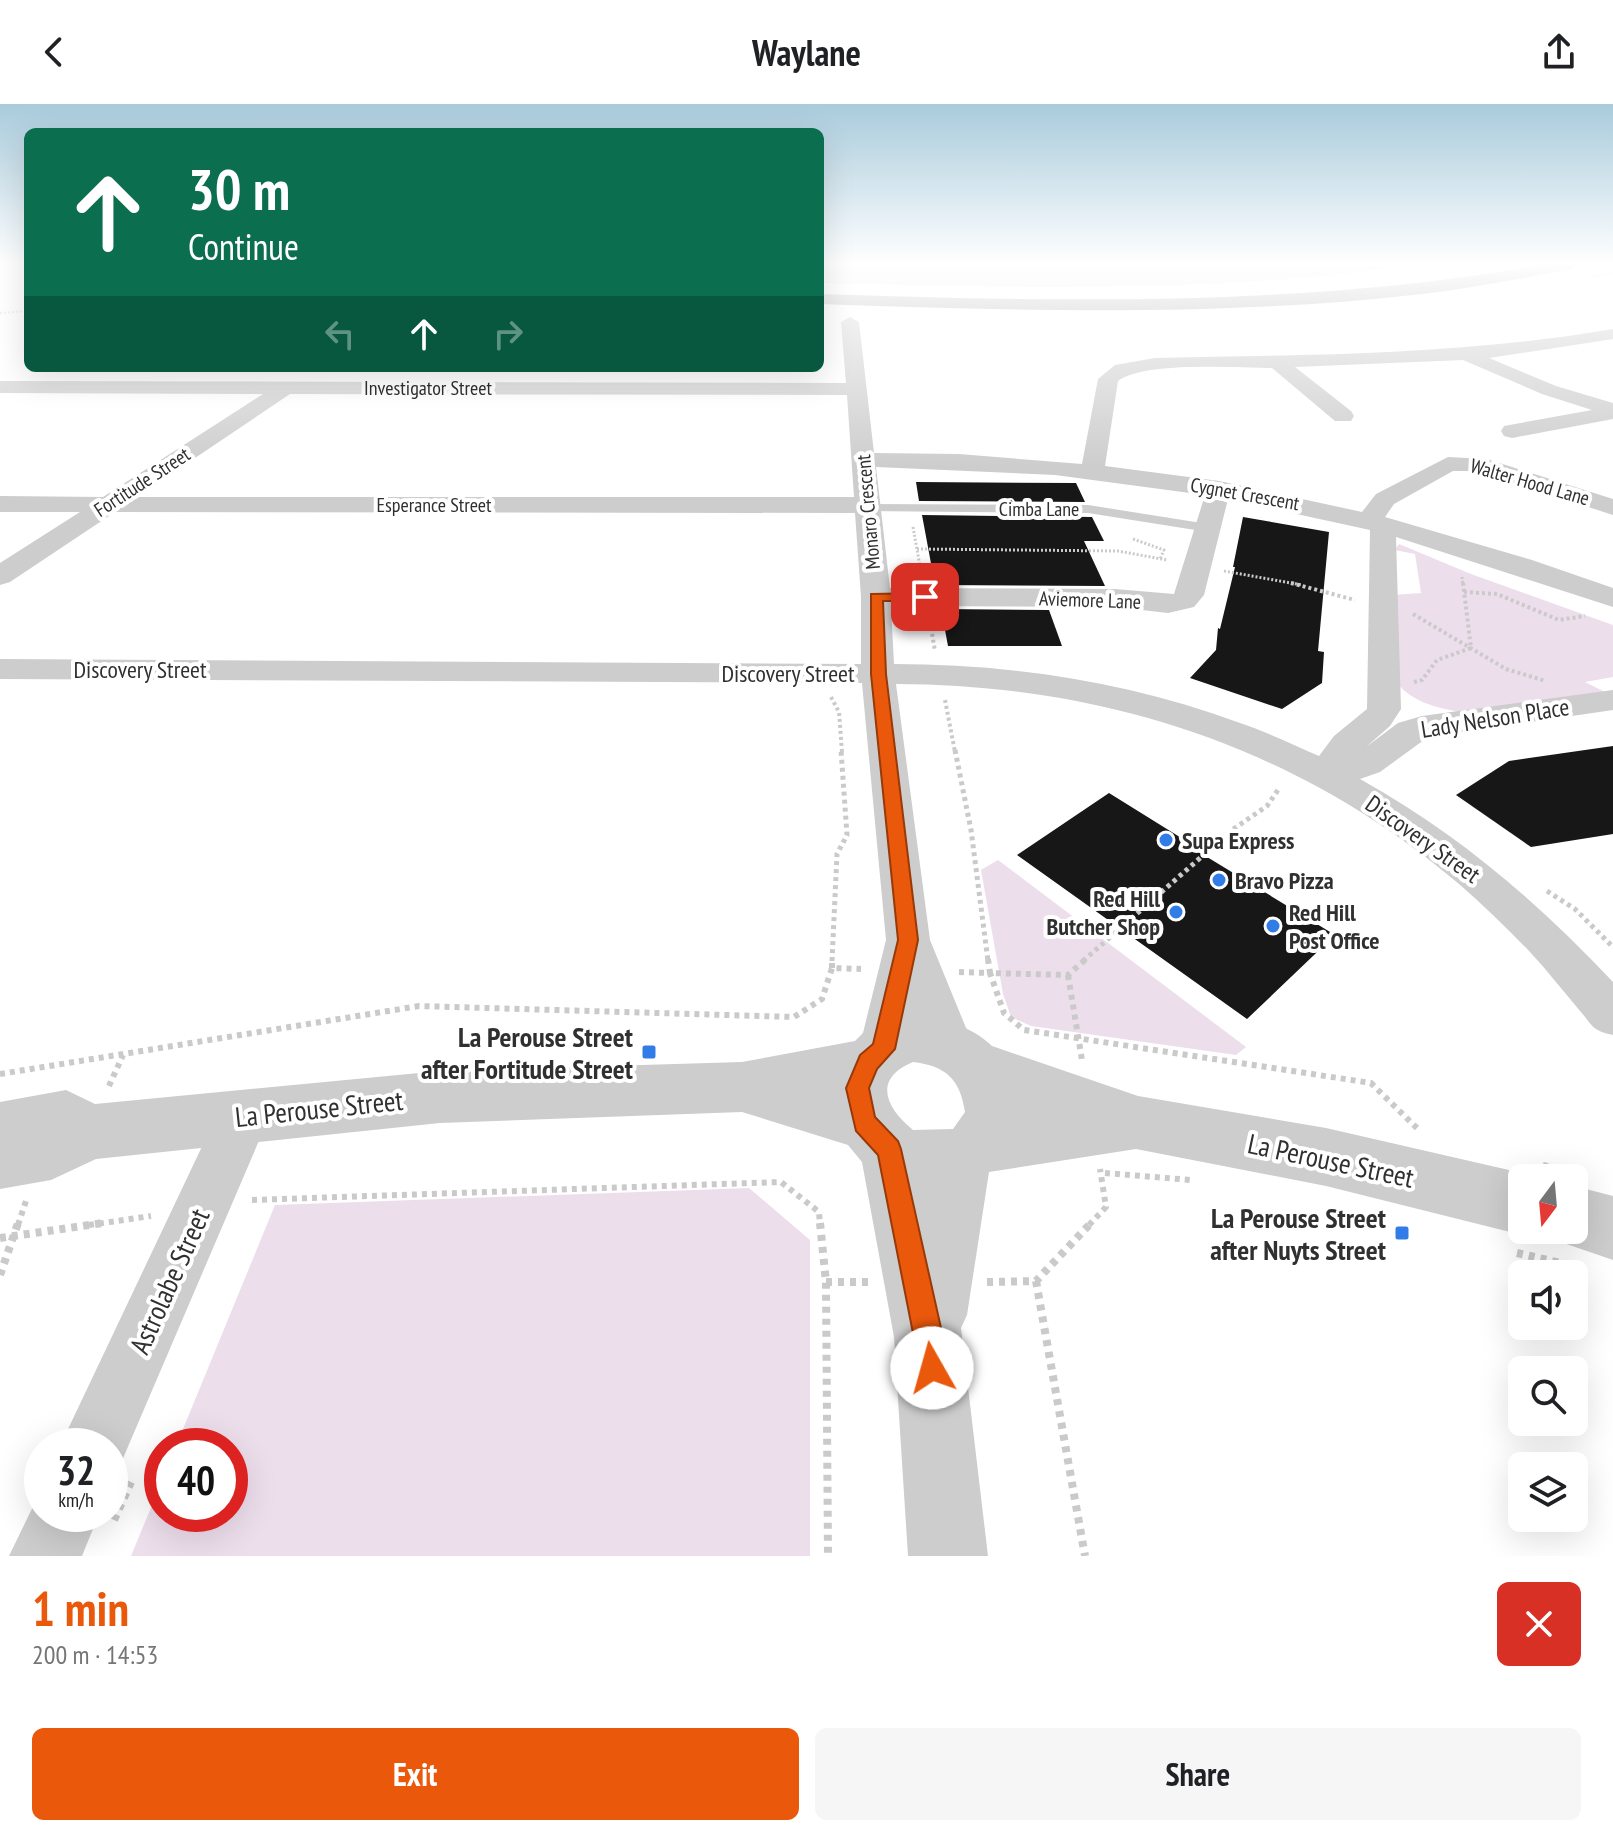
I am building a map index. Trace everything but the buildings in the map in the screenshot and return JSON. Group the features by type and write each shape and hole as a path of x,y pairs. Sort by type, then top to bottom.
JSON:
{"street":[{"name":"Monaro Crescent","path":"851,332 876,597 878,674 909,960 963,1055"},
{"path":"1093,470 1107,381 1115,372 1148,364 1278,363 1465,355 1613,334"},
{"path":"1465,355 1549,390 1613,412"},
{"path":"1278,363 1343,416"},
{"name":"Investigator Street","path":"0,387 857,389"},
{"name":"Fortitude Street","path":"0,576 285,388"},
{"path":"1512,431 1613,412"},
{"name":"Cygnet Crescent","path":"863,460 970,461 1093,470 1219,488 1376,522 1476,551 1603,606"},
{"name":"Walter Hood Lane","path":"1376,522 1385,499 1456,462 1479,464 1613,507"},
{"name":"Aviemore Lane","path":"876,597 1115,598 1168,604 1184,601 1189,595 1198,566 1219,488"},
{"name":"Esperance Street","path":"0,504 868,507"},
{"name":"Lady Nelson Place","path":"1328,776 1338,749 1380,716 1384,709 1385,676 1371,604 1376,522"},
{"name":"Discovery Street","path":"0,669 940,674 1049,682 1137,700 1224,728 1328,776 1403,821 1473,872 1543,937 1613,1015"},
{"name":"Lady Nelson Place","path":"1328,776 1367,764 1411,731 1422,727 1603,701"},
{"name":"Monaro Crescent","path":"876,1056 909,960"},
{"path":"929,1337 970,1150 991,1126 994,1104 989,1083 963,1055 919,1038 876,1056 857,1088 877,1136 929,1337 948,1556"},
{"name":"La Perouse Street","path":"963,1055 1138,1123 1326,1157 1508,1225"},
{"name":"La Perouse Street","path":"15,1176 88,1132 440,1097 742,1087 876,1056"},
{"name":"La Perouse Street","path":"742,1087 877,1136"},
{"name":"Astrolabe Street","path":"102,1428 244,1115"},
{"name":"La Perouse Street","path":"0,1129 66,1117 88,1132"},
{"name":"La Perouse Street","path":"970,1150 1138,1123"},
{"path":"877,1136 923,1162 970,1150"},
{"path":"45,1556 56,1532"}],"lane":[{"name":"Cimba Lane","path":"868,507 1099,510 1208,528"}],"path":[{"path":"910,508 971,830 990,973 1000,1010 1009,1022 1024,1030 1371,1083 1422,1133"},
{"path":"917,549 1118,551 1316,588 1331,595 1409,612 1506,669 1603,701"},
{"path":"1461,566 1471,648"},
{"path":"1464,592 1497,594 1559,620 1603,606"},
{"path":"1385,676 1420,682 1437,660 1471,648"},
{"path":"0,1074 419,1006 794,1017 814,1009 829,989 837,854 847,835 839,712 826,687 823,673"},
{"path":"832,968 909,960 990,973 1068,975 1232,830 1267,806 1283,782"},
{"path":"1100,1172 1204,1181"},
{"path":"0,1275 13,1236 15,1176"},
{"path":"248,1200 781,1182 819,1212 826,1282 828,1556"},
{"path":"1085,1556 1036,1281 1106,1207"},
{"path":"0,1238 163,1214"}],"shaded area":[{"path":"1399,544 1471,574 1613,625 1613,677 1585,682 1609,694 1460,712 1433,706 1408,693 1395,680 1392,595 1421,593 1415,554 1395,550"},
{"path":"998,860 1246,1047 1236,1055 1031,1026 1011,1017 1003,994 981,870"},
{"path":"749,1188 810,1240 810,1556 131,1556 144,1525 144,1532 248,1532 248,1428 183,1428 275,1205"}],"place":[{"name":"Supa Express","path":"1166,840"},
{"name":"Bravo Pizza","path":"1219,880"},
{"name":"Red Hill Butcher Shop","path":"1176,912"},
{"name":"Red Hill Post Office","path":"1273,926"},
{"name":"La Perouse Street after Fortitude Street","path":"649,1052"},
{"name":"La Perouse Street after Nuyts Street","path":"1402,1233"}],"route":[{"path":"925,597 876,597 878,674 908,940 884,1049 863,1071 857,1088 864,1123 889,1149 929,1337 932,1368"}]}
